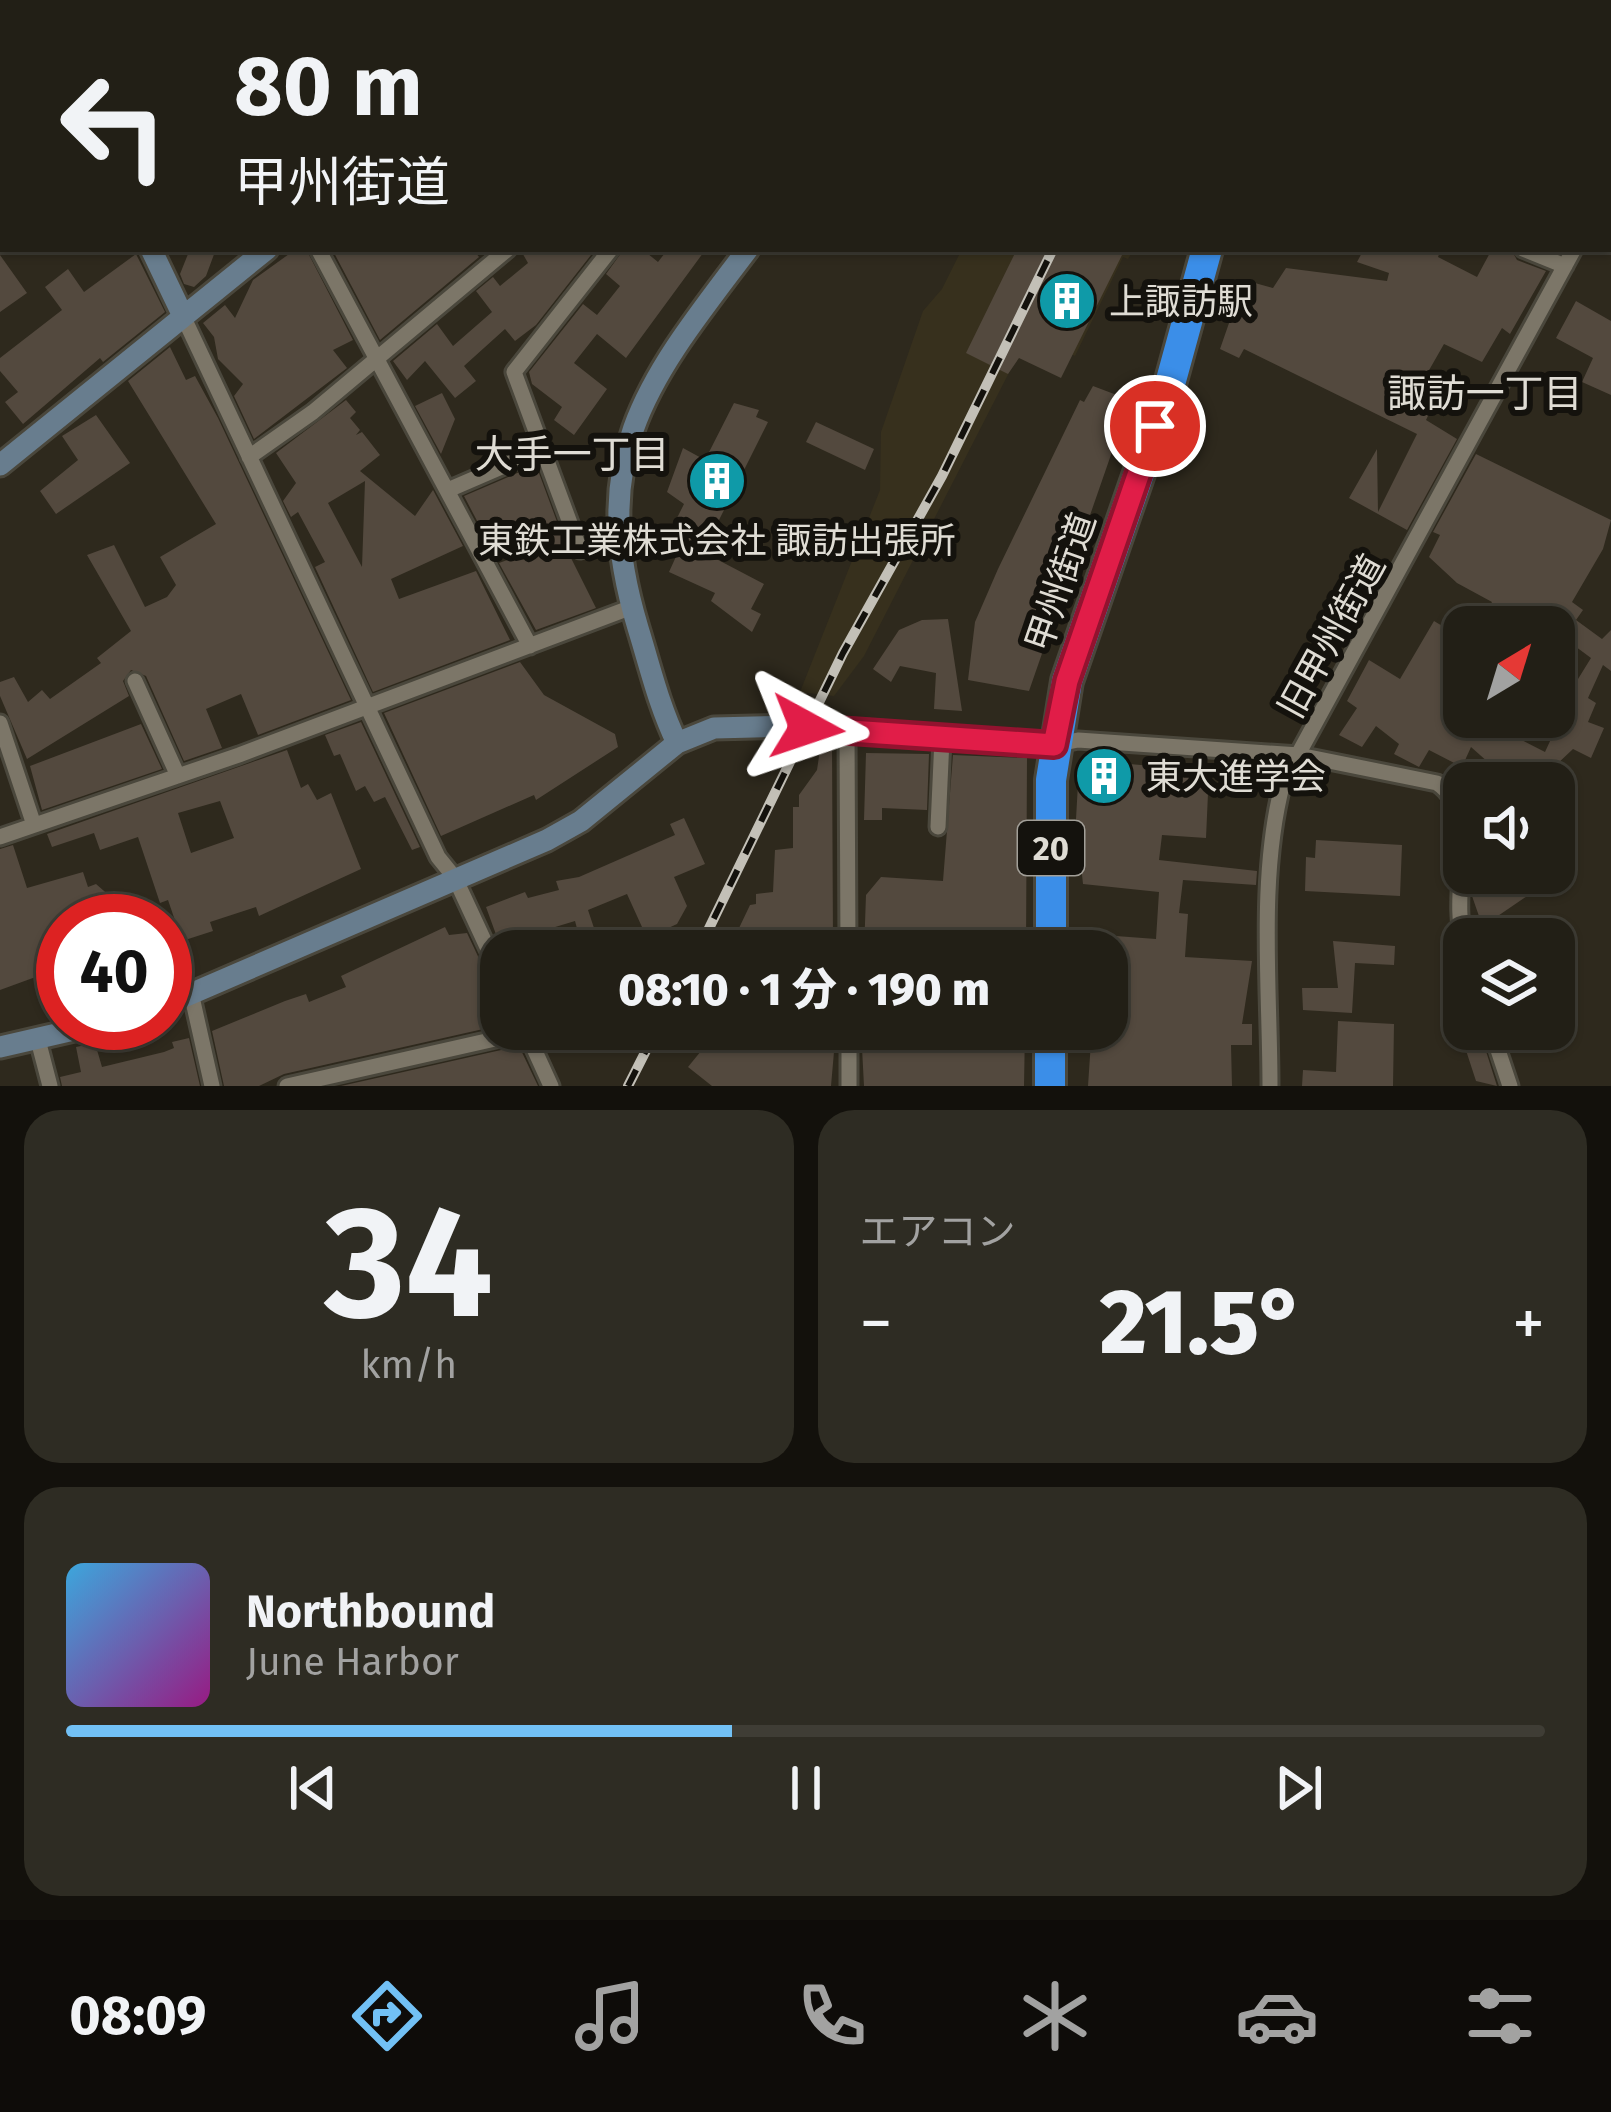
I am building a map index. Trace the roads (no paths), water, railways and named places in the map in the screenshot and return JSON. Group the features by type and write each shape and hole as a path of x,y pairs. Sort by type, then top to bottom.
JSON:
{"highway":[{"name":"甲州街道","path":"1051,930 1054,745 1067,681 1170,384 1206,252"},
{"path":"1050,1050 1050,1086"}],"street":[{"path":"152,252 438,857 455,878 480,932"},
{"path":"0,465 263,252"},
{"path":"320,252 530,646"},
{"path":"249,458 504,252"},
{"path":"609,252 514,372 580,550 617,538"},
{"path":"677,742 632,607 617,538 619,476 636,418 658,374 742,252"},
{"path":"1530,252 1565,266"},
{"name":"旧甲州街道","path":"1270,1086 1275,811 1283,782 1572,252"},
{"path":"448,490 542,449"},
{"path":"0,838 369,707 632,607"},
{"path":"135,681 178,776"},
{"path":"0,723 34,825"},
{"path":"212,1086 192,997 581,821 677,742 730,727 1054,745 1078,740 1299,755 1436,783 1454,795 1461,817 1456,889 1460,918"},
{"path":"847,730 848,930"},
{"path":"938,827 942,739"},
{"path":"0,1047 36,1040"},
{"path":"287,1086 480,1041"},
{"path":"41,1050 50,1086"},
{"path":"535,1050 551,1086"},
{"path":"849,1050 849,1086"},
{"path":"1498,1050 1510,1086"}],"railway":[{"path":"708,930 843,653 942,476 1052,252"},
{"path":"628,1086 646,1050"}],"place":[{"name":"上諏訪駅","path":"1067,301"},
{"name":"東鉄工業株式会社 諏訪出張所","path":"717,481"},
{"name":"東大進学会","path":"1104,776"}],"district":[{"name":"諏訪一丁目","path":"1485,393"},
{"name":"大手一丁目","path":"572,454"}]}
